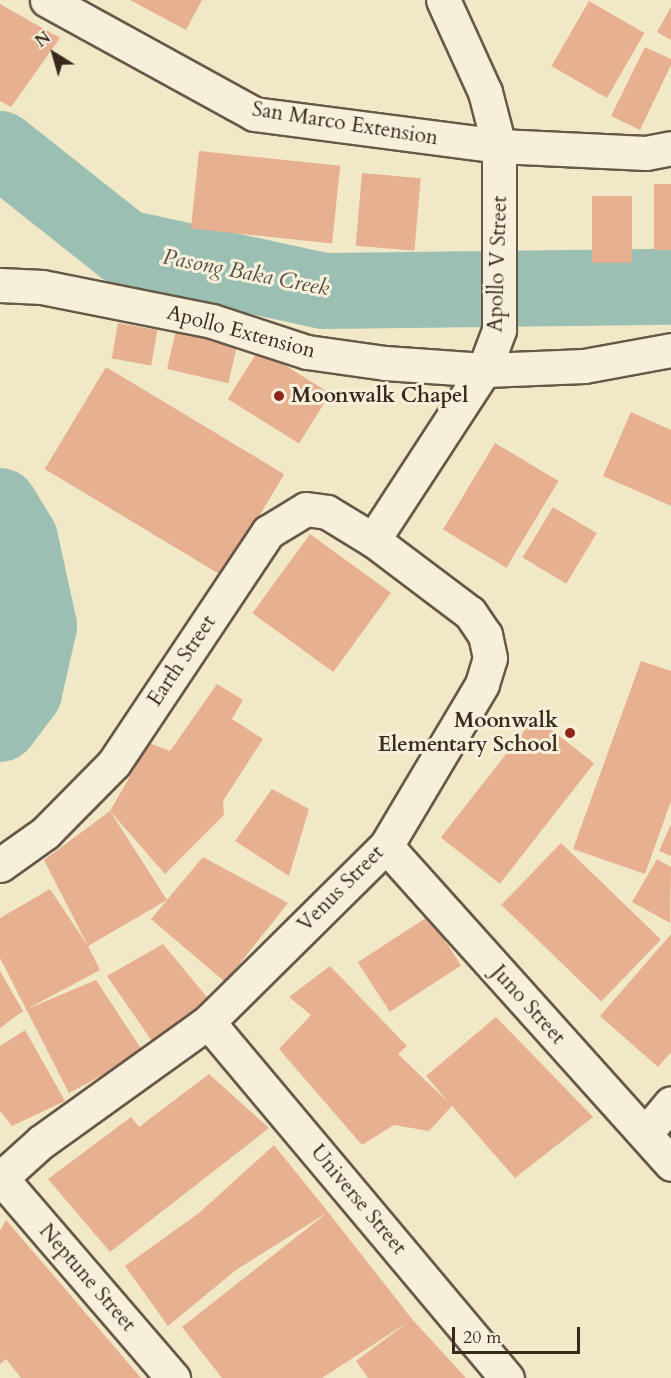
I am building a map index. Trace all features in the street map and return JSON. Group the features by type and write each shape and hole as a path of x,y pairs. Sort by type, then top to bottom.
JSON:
{"street":[{"name":"San Marco Extension","path":"47,0 254,114 499,146 646,153 671,148"},
{"name":"Apollo V Street","path":"374,540 484,370 499,330 502,239 499,146 485,92 443,0"},
{"name":"Apollo Extension","path":"0,285 42,287 212,321 307,352 484,370 584,366 671,350"},
{"name":"Earth Street","path":"0,865 45,833 114,763 268,532 284,518 306,508 327,512 374,540"},
{"name":"Venus Street","path":"0,1178 41,1142 208,1022 386,846 482,684 490,658 485,634 470,613 374,540"},
{"name":"Juno Street","path":"386,846 671,1164"},
{"name":"Universe Street","path":"208,1022 507,1378"},
{"path":"645,1134 671,1103"},
{"name":"Neptune Street","path":"0,1178 173,1378"}],"building":[{"path":"130,0 202,0 186,30"},
{"path":"589,1 644,33 607,98 552,66"},
{"path":"0,4 60,38 11,107 0,101"},
{"path":"671,7 671,40 657,32"},
{"path":"645,47 671,59 671,65 640,130 611,116"},
{"path":"199,151 340,166 332,243 191,229"},
{"path":"362,173 421,178 414,251 356,246"},
{"path":"654,184 671,184 671,250 654,250"},
{"path":"592,196 632,196 632,263 592,263"},
{"path":"118,323 157,330 151,365 112,358"},
{"path":"176,330 237,344 228,383 167,369"},
{"name":"Moonwalk Chapel","path":"259,349 330,394 299,444 228,399"},
{"path":"106,367 284,474 223,576 45,469"},
{"path":"631,412 671,430 671,506 603,476"},
{"path":"495,443 558,481 506,568 443,530"},
{"path":"553,507 597,533 566,584 523,558"},
{"path":"310,534 391,593 333,672 252,613"},
{"path":"641,661 671,671 671,801 645,874 573,849"},
{"path":"217,684 243,700 232,719 263,739 223,801 224,815 165,874 110,811 149,743 170,751"},
{"path":"535,717 594,763 500,884 441,838"},
{"path":"272,789 309,809 289,876 235,841"},
{"path":"110,811 167,900 88,946 44,860"},
{"path":"671,824 671,856 659,851"},
{"path":"561,843 661,940 601,1001 501,905"},
{"path":"203,857 288,903 225,982 151,919"},
{"path":"657,859 671,867 670,923 632,902"},
{"path":"50,889 88,946 100,970 27,1009 96,980 144,1053 69,1093 0,958 0,918"},
{"path":"429,916 461,965 390,1012 358,962"},
{"path":"671,934 671,1052 658,1067 600,1016"},
{"path":"163,944 211,1002 152,1041 107,976"},
{"path":"330,966 407,1046 398,1054 449,1103 426,1076 496,1017 593,1117 515,1178 452,1106 429,1131 394,1125 362,1145 279,1049 311,1015 289,997"},
{"path":"0,971 23,1011 0,1028"},
{"path":"25,1030 65,1101 12,1126 0,1111 0,1046"},
{"path":"209,1074 269,1128 110,1252 48,1179 131,1117 139,1127"},
{"path":"274,1145 328,1212 236,1270 168,1326 125,1266 199,1213"},
{"path":"328,1212 412,1319 466,1378 368,1378 356,1361 408,1322 322,1378 222,1378 182,1327"},
{"path":"6,1220 141,1378 21,1378 6,1359 0,1364 0,1231"}],"waterway":[{"name":"Pasong Baka Creek","path":"0,149 125,248 324,291 671,287"},
{"name":"Pasong Baka Creek","path":"0,506 20,539 39,626 24,692 0,724"}],"place":[{"name":"Moonwalk Chapel","path":"279,396"},
{"name":"Moonwalk Elementary School","path":"570,733"}]}
